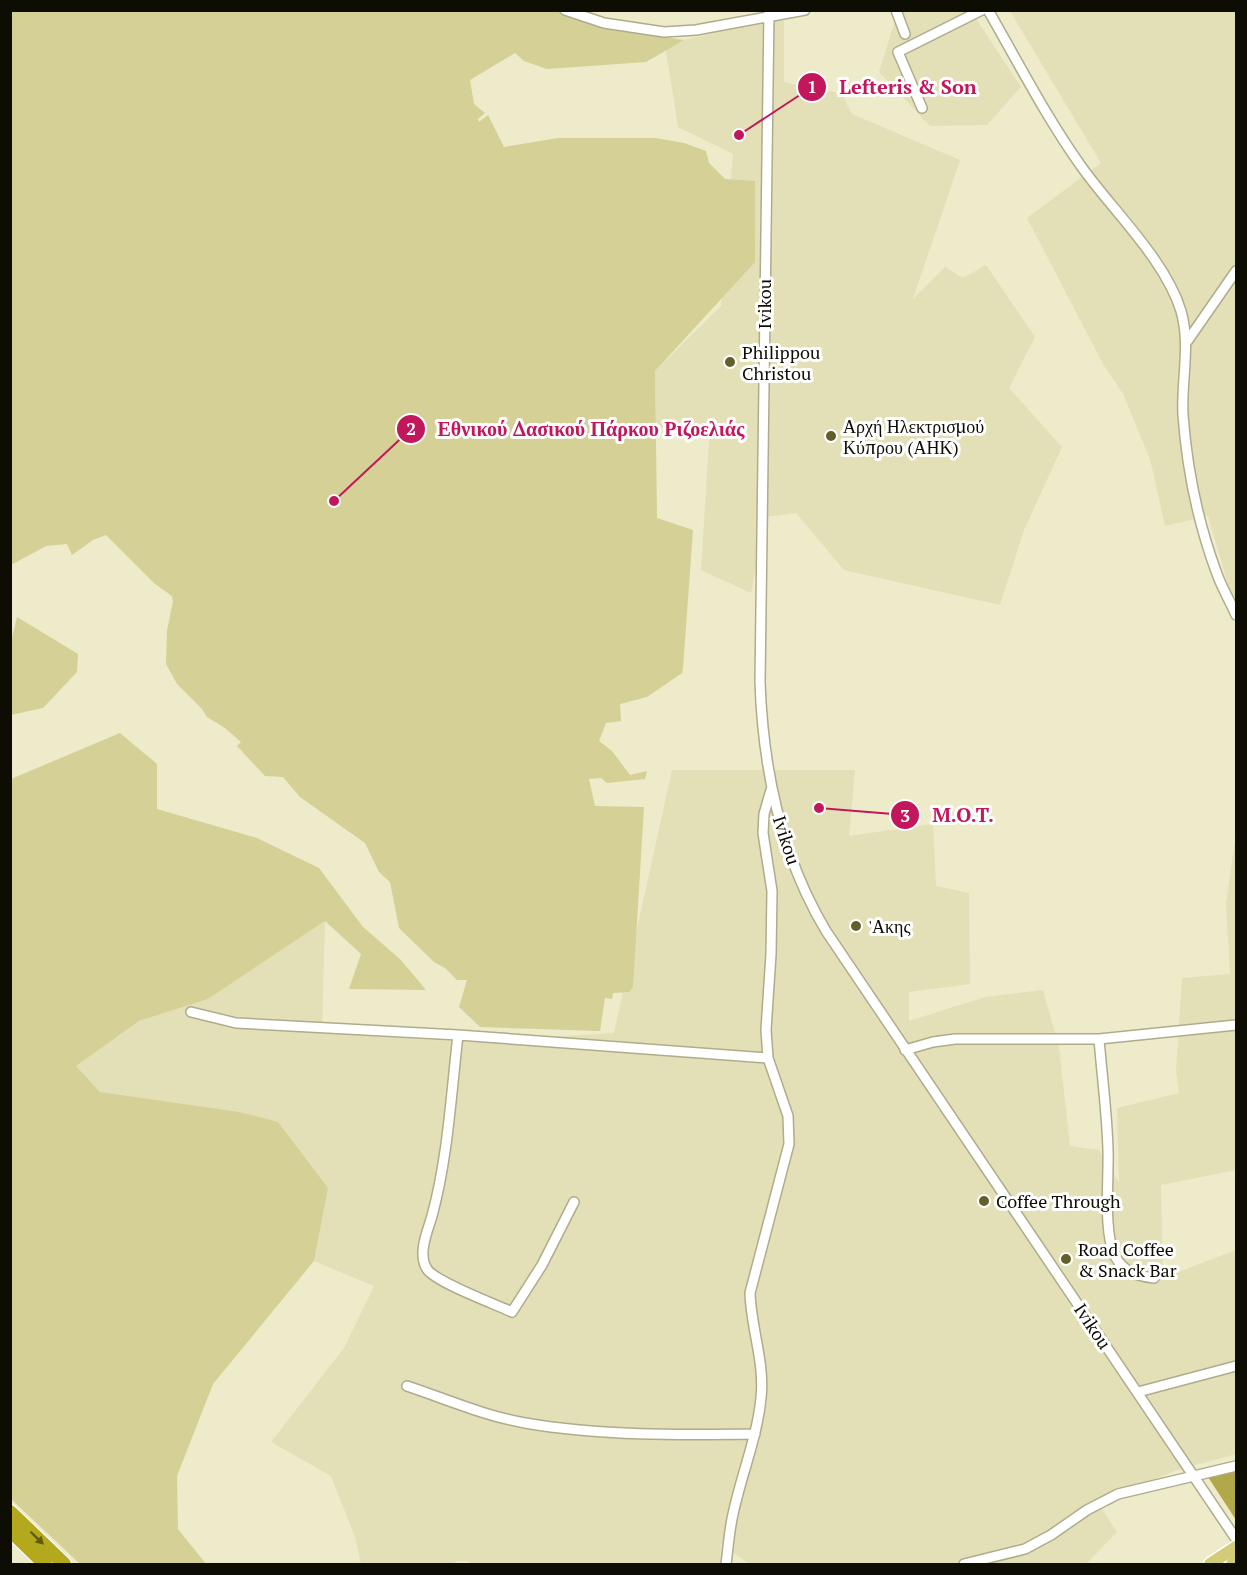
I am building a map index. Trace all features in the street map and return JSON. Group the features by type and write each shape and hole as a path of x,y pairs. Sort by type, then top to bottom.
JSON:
{"highway":[{"path":"10,1512 64,1564"},
{"path":"10,1531 39,1564"},
{"path":"10,1531 45,1564"}],"main road":[{"path":"1210,1564 1236,1547"},
{"path":"1232,1564 1236,1561"}],"street":[{"path":"566,10 604,23 664,32 696,30 768,13 805,10"},
{"path":"896,10 905,34"},
{"path":"922,108 898,52 981,10"},
{"path":"987,10 1074,155 1160,270 1174,294 1181,312 1186,344 1183,411 1187,460 1199,514 1217,575 1236,615"},
{"name":"Ivikou","path":"768,13 760,682 765,757 771,790 796,869 816,915 1236,1539"},
{"path":"1186,344 1236,271"},
{"path":"726,1564 732,1519 755,1434 761,1397 760,1362 750,1312 750,1293 789,1144 788,1116 768,1058 766,1030 772,891 763,833 764,814 771,790"},
{"path":"191,1012 236,1023 458,1035 768,1058"},
{"path":"905,1050 955,1039 1099,1040 1236,1025"},
{"path":"458,1035 440,1185 424,1242 424,1260 427,1269 437,1278 512,1311 542,1266 574,1202"},
{"path":"1099,1040 1108,1148 1111,1241 1116,1257 1126,1269 1141,1276 1154,1278"},
{"path":"1138,1392 1236,1366"},
{"path":"407,1386 472,1409 524,1423 673,1435 755,1434"},
{"path":"964,1564 1025,1548 1051,1535 1093,1506 1118,1494 1236,1466"}],"shaded area":[{"path":"558,10 616,30 684,40 646,62 547,69 524,61 515,53 470,80 474,104 485,113 478,119 479,122 488,115 504,147 558,138 655,138 684,143 706,151 709,163 725,179 755,181 755,262 655,371 657,518 693,530 683,668 682,673 647,697 620,704 621,721 606,723 599,741 612,751 630,775 647,771 645,779 607,783 601,778 589,779 595,806 644,807 633,987 629,992 613,993 612,999 605,998 600,1031 480,1027 459,1007 467,980 457,980 445,968 434,962 399,928 390,882 379,872 365,843 300,797 283,777 265,776 237,746 241,742 225,728 207,717 177,684 166,664 167,631 172,596 155,584 106,535 93,540 72,555 67,544 46,546 11,565 11,11"},
{"path":"898,11 971,11 1021,87 987,125 930,126 879,72"},
{"path":"1010,11 1236,11 1236,605 1208,516 1165,526 1150,459 1123,394 1103,364 1027,218 1101,163"},
{"path":"784,18 784,82 841,93 852,114 960,160 913,299 945,267 963,278 986,265 1035,337 1009,388 1062,447 1024,530 1000,605 844,570 796,513 766,517 751,593 701,570 710,425 656,428 655,371 721,306 733,154 678,127 665,44"},
{"path":"17,617 78,654 77,672 43,708 11,715 11,642"},
{"path":"120,733 157,764 157,809 257,838 319,868 363,927 400,959 426,990 349,989 361,954 325,921 208,999 139,1021 76,1066 100,1092 239,1112 278,1122 328,1188 314,1261 213,1384 177,1476 178,1529 206,1564 80,1564 11,1499 11,779"},
{"path":"672,770 855,770 849,836 933,824 936,886 969,893 970,984 909,992 909,1021 985,997 1043,990 1059,1047 1070,1146 1099,1150 1119,1183 1117,1108 1179,1093 1176,1072 1182,978 1230,974 1226,903 1236,833 1236,1170 1161,1185 1163,1278 1236,1250 1236,1454 1177,1470 1098,1503 1117,1532 1086,1564 749,1564 721,1544 720,1564 470,1564 468,1561 458,1561 450,1564 361,1564 355,1537 331,1476 271,1442 344,1348 374,1286 314,1261 328,1187 100,1092 76,1066 139,1021 208,999 325,921 322,1033 465,1042 614,1033"},
{"path":"1236,1469 1236,1520 1208,1477"}],"place":[{"name":"Lefteris & Son","path":"739,135"},
{"name":"Philippou Christou","path":"730,362"},
{"name":"Αρχή Ηλεκτρισμού Κύπρου (ΑΗΚ)","path":"831,436"},
{"name":"Εθνικού Δασικού Πάρκου Ριζοελιάς","path":"334,501"},
{"name":"M.O.T.","path":"819,808"},
{"name":"'Ακης","path":"856,926"},
{"name":"Coffee Through","path":"984,1201"},
{"name":"Road Coffee & Snack Bar","path":"1066,1259"}]}
